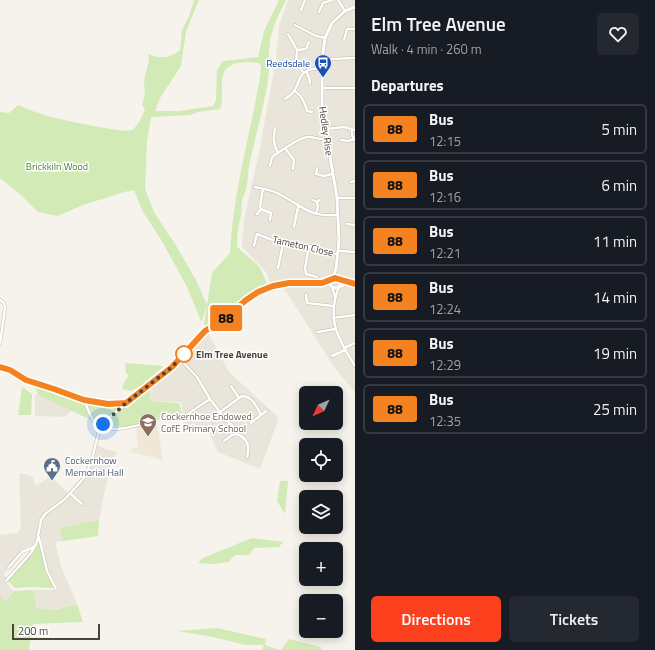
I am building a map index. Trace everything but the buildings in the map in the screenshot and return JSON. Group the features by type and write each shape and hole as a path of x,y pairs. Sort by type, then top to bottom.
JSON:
{"street":[{"path":"302,10 306,0"},
{"path":"319,12 323,3 332,0"},
{"path":"338,0 345,11"},
{"name":"Hedley Rise","path":"332,287 331,280 336,269 338,252 338,214 337,198 322,108 322,68 325,38 332,23 345,11 355,7"},
{"path":"295,25 316,36 325,38"},
{"path":"344,40 347,29 355,29"},
{"path":"288,34 298,50 296,63"},
{"path":"298,50 306,48 309,42"},
{"path":"331,59 355,58"},
{"path":"280,67 291,63 296,63"},
{"path":"296,63 309,77 310,83"},
{"path":"285,99 295,91 304,72 311,68 322,68"},
{"path":"321,88 355,88"},
{"path":"295,91 300,94 305,102 306,111 312,112"},
{"path":"325,129 344,127 354,129 352,135 354,139 348,141 341,140"},
{"path":"275,128 273,139 274,146 278,153"},
{"path":"270,166 272,157 300,139 307,137 321,140 327,139"},
{"path":"285,148 294,160 293,169"},
{"path":"318,168 316,174 324,176 332,174"},
{"path":"351,182 355,181"},
{"path":"255,187 280,194 298,207 308,212 324,216 338,214"},
{"path":"257,214 261,209 260,206 263,189"},
{"path":"337,198 355,198"},
{"path":"312,200 317,202"},
{"path":"316,214 318,207 317,202"},
{"path":"294,227 298,207"},
{"path":"261,209 271,213 270,220"},
{"path":"347,224 355,225"},
{"name":"Tameton Close","path":"254,246 257,234 283,244 309,246 329,253 355,252"},
{"path":"278,268 283,244"},
{"path":"309,246 305,268 306,274 317,277"},
{"name":"Hedley Rise","path":"336,269 339,287"},
{"path":"6,581 34,547 39,537 41,520 45,514 71,494 83,479 91,464 101,427 126,403 164,374 180,359 205,331 232,314 252,296 270,287 289,283 322,283 331,280 339,280 355,284"},
{"path":"322,283 336,288 349,283"},
{"path":"332,287 335,297"},
{"path":"339,287 333,306 335,329 344,349 355,366"},
{"path":"306,295 307,303 333,306"},
{"path":"0,300 4,303 5,308 0,344"},
{"path":"333,318 355,315"},
{"path":"318,332 335,329"},
{"path":"332,356 355,342"},
{"path":"180,359 197,377 222,417 233,426 237,434 246,439 249,448 247,457"},
{"path":"0,367 10,370 26,380 84,400 108,404 126,403"},
{"path":"231,386 239,398"},
{"path":"220,412 242,396 246,396 252,400 261,415"},
{"path":"183,417 210,399"},
{"path":"84,400 94,423 101,427 126,428 148,423"},
{"path":"251,423 266,411"},
{"path":"224,440 237,434"},
{"path":"71,494 82,504"},
{"path":"39,537 47,571 56,589"},
{"path":"8,568 22,552 28,548 34,547"}],"shaded area":[{"path":"288,0 355,0 355,393 332,364 282,285 278,282 272,284 270,283 266,272 242,247 244,219 259,153 276,59 279,26"},
{"path":"207,331 229,372 279,418 260,469 218,452 208,430 184,424 181,402 151,401 150,387 181,362"},
{"path":"35,394 72,410 65,417 35,416"},
{"name":"Cockernhoe Endowed CofE Primary School","path":"157,424 163,460 131,452 132,448 138,447 136,426"},
{"path":"98,445 105,449 117,452 110,466 99,520 61,528 63,541 55,542 61,566 77,604 38,613 33,590 59,590 48,569 42,538 37,536 33,546 22,550 6,570 4,575 6,578 4,581 14,591 4,601 0,596 0,535 18,533 21,526 19,475 21,473 32,476 36,486 51,476 71,497 92,464"}],"green space":[{"name":"Brickkiln Wood","path":"194,0 199,0 186,32 181,66 160,98 155,111 179,111 213,106 216,100 217,70 223,61 258,57 264,31 279,0 286,0 275,23 270,39 268,82 249,164 247,185 242,200 237,238 237,246 259,267 268,284 254,292 232,311 206,328 204,324 207,305 201,321 187,287 163,243 142,210 134,190 83,205 58,216 38,212 21,195 0,178 0,112 9,113 18,105 47,116 91,126 127,131 132,130 140,120 145,109 142,105 145,95 144,81 149,60 148,54 157,57 168,57 180,50 182,30 189,16","holes":["237,63 259,63 261,67 260,77 238,187 230,253 212,273 207,305 196,280 154,212 145,189 147,141 151,117 190,115 198,112 220,109 222,101 222,78 226,69"]},
{"path":"125,363 164,366 139,387 131,391 122,389 126,379 129,376 126,373"},
{"path":"35,385 79,400 110,405 119,405 130,402 149,387 151,401 179,403 183,417 147,421 126,427 104,426 38,395"},
{"path":"22,387 32,394 31,415 18,415"},
{"path":"280,481 288,481 285,514 277,501"},
{"path":"99,520 98,536 63,541 60,528"},
{"path":"252,538 283,542 279,547 254,548 249,555 235,555 228,562 215,564 198,563 203,558"},
{"path":"39,543 46,571 54,588 15,588 7,580 30,556"},
{"path":"33,590 37,609 53,610 77,604 83,622 33,624 29,650 0,650 0,596 5,601 14,591"},
{"path":"217,628 266,639 265,645 280,650 262,650 264,645 246,645 213,637 177,631"},
{"path":"289,639 321,647 321,650 281,650"}],"bus line":[{"name":"88","path":"0,367 10,370 31,382 84,400 108,404 126,403 172,367 205,331 232,314 246,300 258,292 273,286 289,283 322,283 331,281 335,278 355,284"}],"place":[{"name":"Reedsdale","path":"323,78"},
{"name":"Elm Tree Avenue","path":"184,354"},
{"name":"Cockernhoe Endowed CofE Primary School","path":"148,437"},
{"name":"Cockernhow Memorial Hall","path":"52,481"}],"route":[{"path":"103,424 126,403 164,374 172,367 186,352 184,354"}]}
